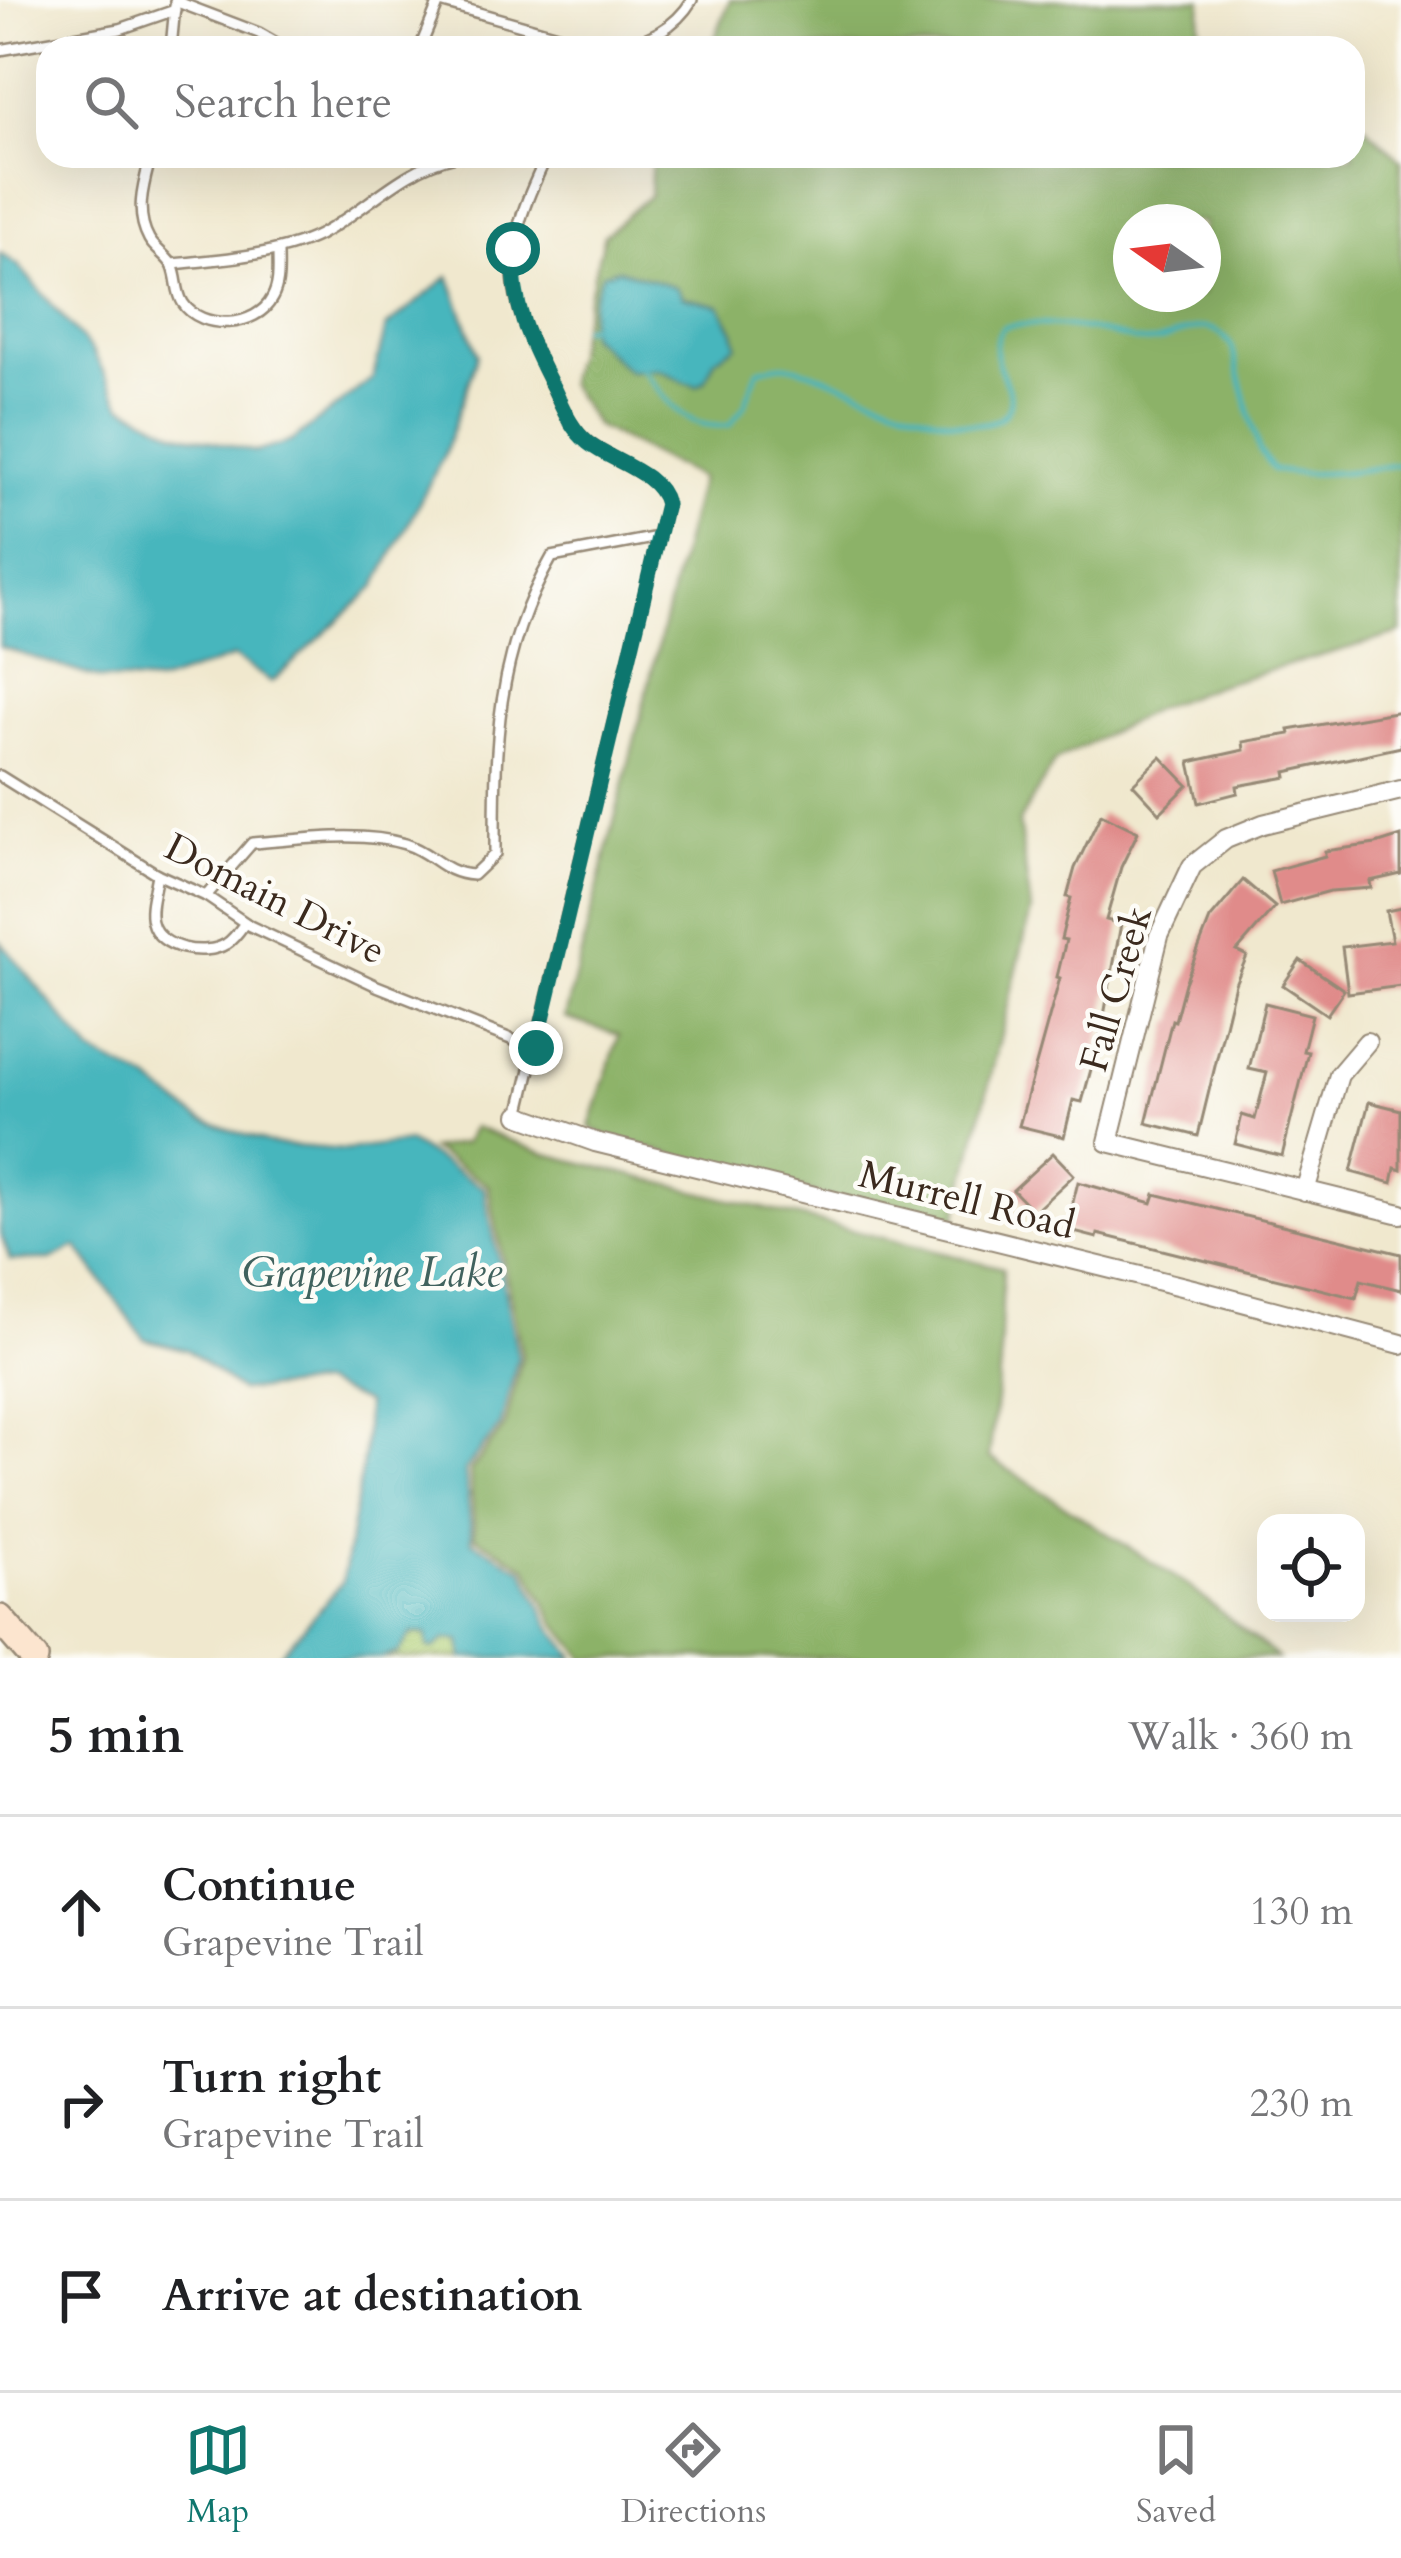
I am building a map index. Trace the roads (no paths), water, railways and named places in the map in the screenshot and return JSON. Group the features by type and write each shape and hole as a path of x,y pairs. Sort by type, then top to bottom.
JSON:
{"street":[{"name":"Fall Creek","path":"1305,1190 1108,1142 1160,936 1192,866 1226,839 1263,824 1401,790"},
{"path":"1367,1042 1339,1075 1305,1190 1401,1214"},
{"name":"Murrell Road","path":"519,1115 595,1142 1401,1344"},
{"path":"0,1619 34,1658"}],"lane":[{"path":"652,36 666,30 692,0"},
{"path":"424,36 436,1 545,36"},
{"path":"172,36 175,4"},
{"path":"80,36 120,29 175,4 264,36"},
{"path":"0,50 36,44"},
{"path":"148,168 141,216 148,238 172,264 185,308 231,323 252,317 274,296 278,252"},
{"path":"172,264 278,252 318,236 419,168"},
{"path":"519,1115 666,504 664,493 646,478 587,442 565,415 524,330 513,290 513,249 517,223 541,168"},
{"path":"206,896 252,843 384,838 412,846 452,874 473,875 495,854 493,790 499,710 520,616 537,582 551,557 658,537"},
{"name":"Domain Drive","path":"0,776 245,923 377,986 536,1048"},
{"path":"157,874 150,918 155,932 172,944 208,952 228,944 245,923"}],"water":[{"path":"0,253 18,265 92,351 122,405 175,432 256,452 292,441 373,378 386,327 449,276 478,354 444,455 376,586 272,682 234,657 158,683 100,679 0,647"},
{"path":"618,269 676,287 683,297 720,306 737,345 715,359 705,381 697,386 661,371 629,371 589,335 599,281 603,273"},
{"name":"Grapevine Lake","path":"0,941 92,1053 149,1081 199,1119 272,1144 346,1150 408,1142 484,1188 518,1357 501,1425 465,1470 472,1541 524,1570 550,1625 575,1658 463,1658 461,1641 446,1639 434,1649 428,1648 426,1634 412,1633 398,1653 380,1658 277,1658 342,1583 364,1454 366,1403 322,1384 240,1391 187,1350 144,1339 77,1247 50,1260 10,1260 0,1232"}],"waterway":[{"path":"581,328 593,325"},
{"path":"639,365 677,410 700,424 730,425 744,406 758,370 782,365 933,417 988,423 1010,404 996,351 1003,327 1061,326 1146,342 1212,329 1232,347 1259,450 1273,470 1321,473 1401,464"}]}
